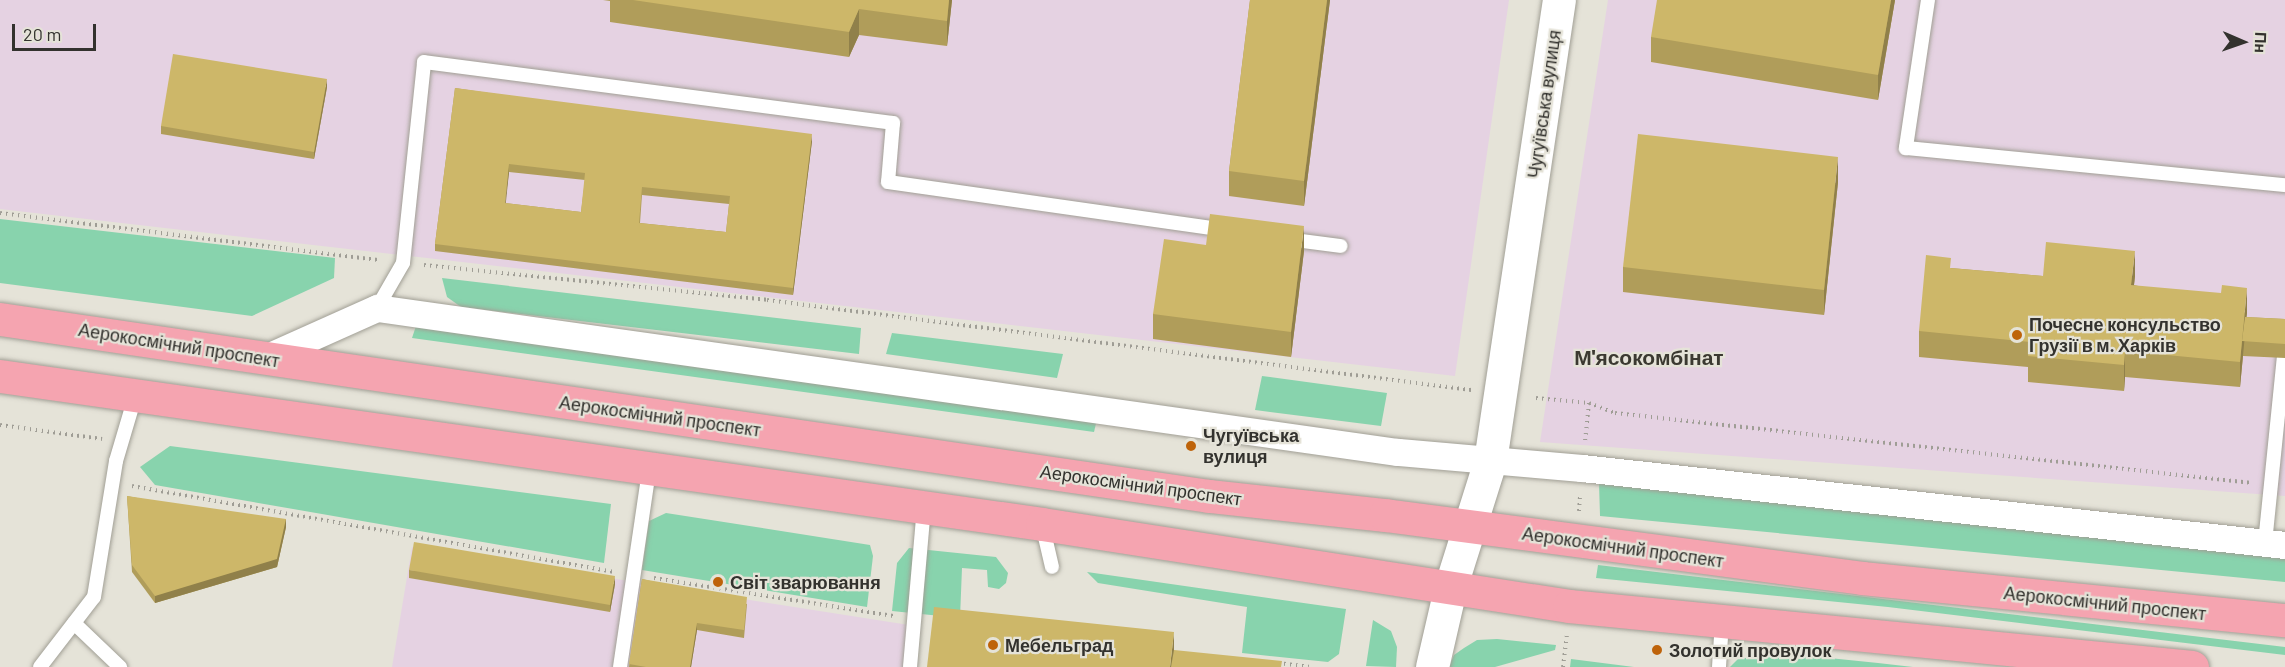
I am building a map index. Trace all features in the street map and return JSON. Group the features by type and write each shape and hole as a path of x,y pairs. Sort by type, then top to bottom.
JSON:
{"main road":[{"name":"Аерокосмічний проспект","path":"0,319 1209,496 1472,526 1862,578 2285,620"},
{"path":"0,376 1041,524 1451,585 1569,606 2192,667"}],"street":[{"name":"Чугуївська вулиця","path":"1472,526 1490,461 1559,0"},
{"path":"265,358 376,308 1490,461 1582,468 2275,544"},
{"path":"1432,667 1451,585 1472,526"}],"lane":[{"path":"1928,0 1906,148 2285,185"},
{"path":"376,308 403,263 424,62 893,123 888,183 1236,231"},
{"path":"1271,236 1341,246"},
{"path":"2275,544 2271,490 2285,347"},
{"path":"40,667 94,597 98,583 107,502 135,397"},
{"path":"620,667 649,470"},
{"path":"910,667 924,508"},
{"path":"1041,524 1052,567"},
{"path":"1719,667 1722,622"},
{"path":"74,623 120,667"}],"path":[{"path":"0,213 403,263 767,300 1475,390"},
{"path":"1536,398 1589,404 1639,415 2251,482 2271,490"},
{"path":"1583,454 1589,404"},
{"path":"1578,516 1581,482"},
{"path":"1563,667 1567,634"}],"shaded area":[{"path":"0,0 1509,0 1455,376 0,209"},
{"path":"1608,0 2285,0 2285,496 1540,442"},
{"path":"412,547 909,625 905,667 392,667"}],"green space":[{"path":"0,219 335,258 334,278 252,316 0,283"},
{"path":"442,278 861,328 859,354 461,307 447,297"},
{"path":"416,326 1098,415 1094,432 412,338"},
{"path":"892,333 1063,354 1057,378 886,354"},
{"path":"1262,376 1387,393 1381,426 1255,410"},
{"path":"170,446 611,504 604,563 155,485 140,467"},
{"path":"1599,484 2285,556 2285,582 1600,516"},
{"path":"666,513 870,545 873,556 867,607 642,570 649,521"},
{"path":"909,548 996,557 1008,573 1006,583 999,589 988,587 987,570 962,568 960,618 892,611 897,563"},
{"path":"1598,565 2285,647 2285,655 1888,607 1596,578"},
{"path":"1087,572 1346,609 1339,654 1328,662 1242,653 1247,607 1098,583"},
{"path":"1373,620 1391,631 1397,647 1396,667 1366,666"},
{"path":"1497,639 1556,645 1555,650 1495,667 1449,667 1454,655 1477,640"},
{"path":"1780,653 1913,667 1730,667 1738,659"},
{"path":"1571,659 1634,667 1570,667"}],"building":[{"path":"633,0 949,0 947,21 859,9 849,32"},
{"path":"1250,0 1327,0 1304,181 1229,171"},
{"path":"1657,0 1891,0 1878,75 1651,37"},
{"path":"173,54 327,79 314,152 161,126"},
{"path":"455,88 812,134 793,288 435,244","holes":["509,164 585,173 581,212 505,203","642,187 730,196 726,232 639,223"]},
{"path":"1638,134 1838,157 1824,290 1623,267"},
{"path":"1210,214 1304,226 1291,332 1153,314 1164,239 1206,245"},
{"path":"2046,242 2135,251 2131,285 2221,293 2222,285 2247,288 2240,362 2125,351 2124,365 2028,356 2030,342 1919,331 1926,255 1951,258 1950,268 2043,276"},
{"path":"2245,317 2285,319 2285,344 2242,341"},
{"path":"127,496 286,519 277,559 155,596 132,565"},
{"path":"414,542 615,576 610,605 409,570"},
{"path":"642,579 747,597 744,630 697,623 690,667 646,667 629,664"},
{"path":"934,607 1174,632 1170,667 927,667"},
{"path":"1174,650 1282,661 1281,667 1171,667"}],"place":[{"name":"Почесне консульство Грузії в м. Харків","path":"2017,335"},
{"name":"Чугуївська вулиця","path":"1191,446"},
{"name":"Світ зварювання","path":"718,582"},
{"name":"Мебельград","path":"993,645"},
{"name":"Золотий провулок","path":"1657,650"}],"district":[{"name":"М'ясокомбінат","path":"1649,357"}]}
